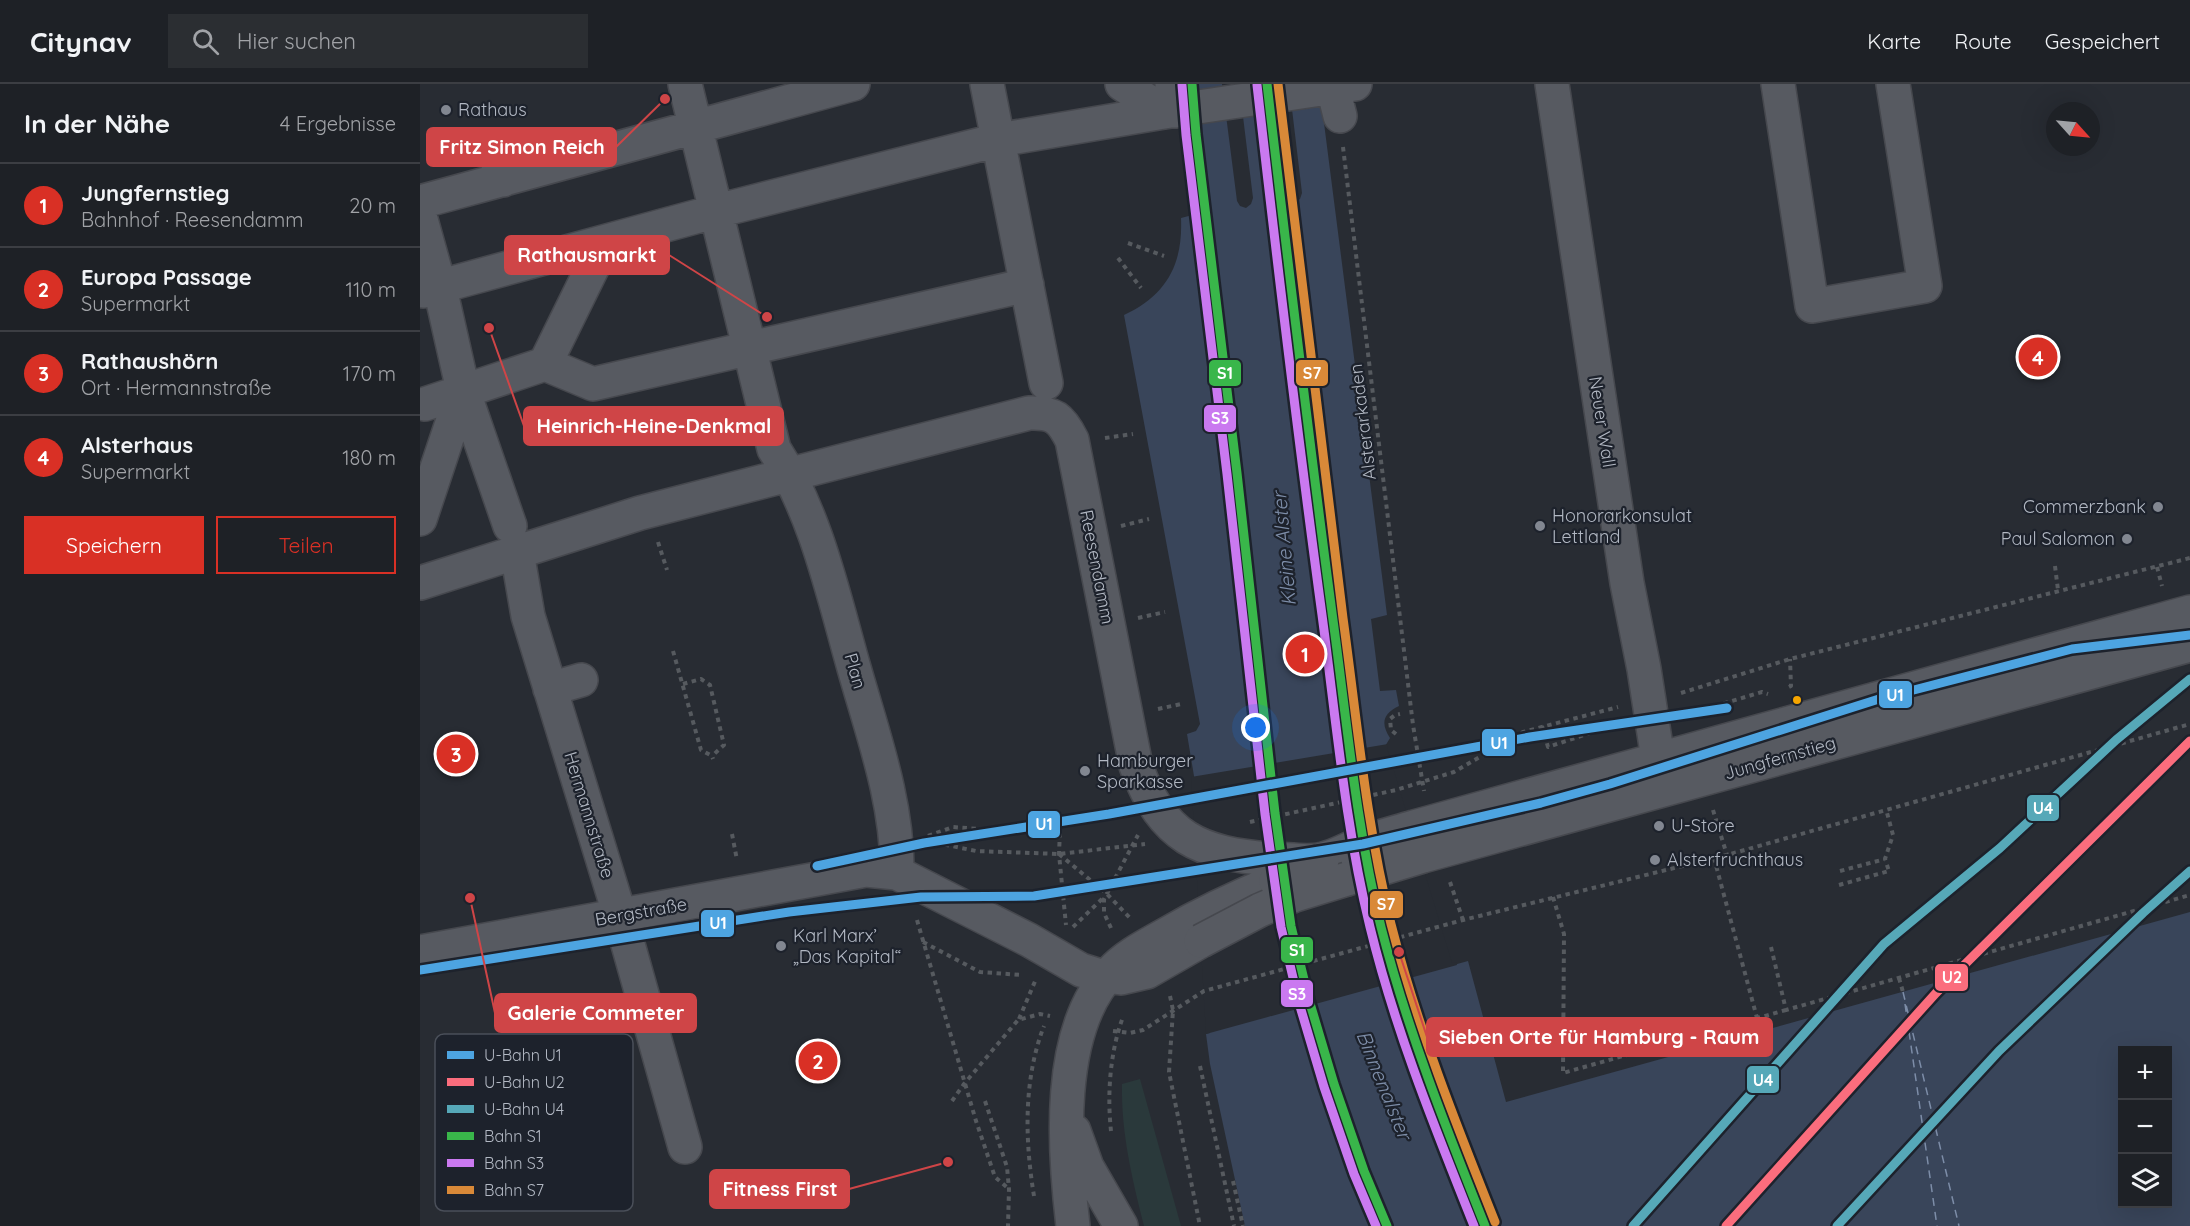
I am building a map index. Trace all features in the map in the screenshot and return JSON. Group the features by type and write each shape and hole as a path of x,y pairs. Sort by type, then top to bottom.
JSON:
{"street":[{"name":"Plan","path":"685,84 774,449 790,474 823,559 884,773 896,835 897,873"},
{"path":"420,202 852,84"},
{"path":"987,84 1046,383"},
{"path":"1122,84 1172,104"},
{"name":"Neuer Wall","path":"1552,84 1627,583 1644,669 1658,759"},
{"path":"1778,84 1812,306 1831,315 1925,286 1893,84"},
{"path":"431,290 717,211 998,140 1232,93 1283,90 1336,92"},
{"path":"484,149 493,148 503,180"},
{"name":"Hermannstraße","path":"420,216 431,290 514,539 528,616 565,685 620,916 685,1147"},
{"path":"545,364 605,242"},
{"path":"425,404 545,364 593,384 1027,285"},
{"path":"420,519 463,390"},
{"name":"Reesendamm","path":"420,583 514,539 640,513 1029,413 1044,413 1056,417 1065,426 1072,440 1136,766 1150,799 1159,813 1177,830 1195,843 1217,852 1238,856 1322,860"},
{"name":"Jungfernstieg","path":"1200,928 1260,910 1418,842 1658,759 2190,612"},
{"name":"Jungfernstieg","path":"1108,974 1158,968 1200,928 1322,860 1367,841 1418,842 2190,645"},
{"name":"Bergstraße","path":"420,952 866,870 897,873"},
{"path":"897,873 998,924 1108,974 1087,1007 1071,1065 1066,1138 1072,1226"},
{"path":"1068,1106 1073,1129 1087,1167 1121,1226"}],"path":[{"name":"Alsterarkaden","path":"1336,92 1413,724 1424,792"},
{"path":"1128,243 1164,256"},
{"path":"1118,258 1141,288"},
{"path":"1104,438 1133,434"},
{"path":"1120,526 1149,519"},
{"path":"1683,692 1790,659 2190,558"},
{"path":"2055,566 2058,590"},
{"path":"1137,618 1165,612"},
{"path":"673,651 701,750 712,758 724,745 710,685 701,679 683,684"},
{"path":"1780,690 1791,686 1790,659"},
{"path":"1715,706 1762,692"},
{"path":"1154,710 1181,704"},
{"path":"1250,822 1396,790 1454,772 1523,732 1620,706"},
{"path":"1396,734 1391,730 1390,719 1400,714"},
{"path":"1130,1033 1143,1030 1204,992 1463,920 1727,855 2190,724"},
{"path":"1542,726 1548,747 1593,732"},
{"path":"1711,801 1727,855"},
{"path":"1839,885 1888,871 1885,859 1893,835 1886,809"},
{"path":"991,830 953,827 919,839 976,851 1059,854 1131,847 1103,905 1108,922"},
{"path":"1009,831 1060,830 1059,854 1066,933"},
{"path":"1000,843 1002,854 1003,852"},
{"path":"1059,854 1128,914"},
{"path":"1714,858 1757,1018"},
{"path":"1840,871 1885,859"},
{"path":"1450,885 1463,920"},
{"path":"1553,897 1564,934 1563,1073 2190,895"},
{"path":"917,919 964,1084 995,1177 1009,1189"},
{"path":"923,942 980,972 1037,977"},
{"path":"1771,947 1786,1010"},
{"path":"1108,974 1135,990 1114,1045 1110,1102 1112,1135"},
{"path":"1899,978 1903,992"},
{"path":"1168,990 1173,1010 1169,1072 1200,1226"},
{"path":"952,1101 1018,1020 1040,1014"},
{"path":"1200,1066 1234,1226"},
{"path":"985,1101 1007,1167 1008,1226"},
{"path":"1233,1181 1243,1226"}],"shaded area":[{"path":"1140,1079 1181,1226 1144,1226 1128,1156 1122,1102 1122,1084"}],"water":[{"path":"1183,84 1222,84 1237,201 1240,206 1246,208 1251,204 1253,198 1239,84 1275,84 1289,198 1296,202 1302,193 1289,84 1319,84 1387,615 1371,619 1380,691 1396,690 1399,706 1386,716 1384,724 1390,738 1384,748 1450,966 1468,961 1506,1102 2190,912 2190,1226 1245,1226 1210,1064 1206,1034 1210,1033 1194,776 1187,734 1196,731 1200,724 1124,315 1151,298 1169,276 1179,250 1181,218 1200,213"}],"pier":[{"path":"1388,744 1387,748 1452,963 1456,962 1457,965 1206,1034 1191,777"}],"ferry route":[{"path":"1903,992 1959,1226"},
{"path":"1905,1004 1937,1226"}],"metro line":[{"name":"U1","path":"420,970 789,912 921,897 1034,896 1363,844 1541,803 1610,784 1879,699 2072,649 2190,635"},
{"name":"U4","path":"1633,1226 1884,944 2000,848 2116,740 2190,679"},
{"name":"U1","path":"817,866 924,843 1109,814 1530,737 1727,708"},
{"name":"U2","path":"1726,1226 1936,993 2190,741"},
{"name":"U4","path":"1837,1226 1999,1051 2190,871"}],"rail line":[{"name":"S1","path":"1192,84 1275,813 1291,926 1309,1000 1334,1084 1364,1171 1387,1226"},
{"name":"S1","path":"1267,84 1353,774 1372,889 1391,965 1415,1041 1485,1226"},
{"name":"S7","path":"1278,84 1363,772 1382,886 1401,962 1425,1037 1495,1222"},
{"name":"S3","path":"1182,85 1265,814 1281,927 1299,1003 1324,1087 1354,1174 1376,1226"},
{"name":"S3","path":"1257,85 1342,772 1361,889 1391,1003 1474,1226"}],"place":[{"name":"Fritz Simon Reich","path":"665,99"},
{"name":"Rathaus","path":"446,110"},
{"name":"Rathausmarkt","path":"767,317"},
{"name":"Heinrich-Heine-Denkmal","path":"489,328"},
{"name":"Alsterhaus","path":"2038,357"},
{"name":"Commerzbank","path":"2158,507"},
{"name":"Honorarkonsulat Lettland","path":"1540,526"},
{"name":"Paul Salomon","path":"2127,539"},
{"name":"Jungfernstieg","path":"1305,654"},
{"name":"Rathaushörn","path":"456,754"},
{"name":"Hamburger Sparkasse","path":"1085,771"},
{"name":"U-Store","path":"1659,826"},
{"name":"Alsterfruchthaus","path":"1655,860"},
{"name":"Galerie Commeter","path":"470,898"},
{"name":"Karl Marx’ „Das Kapital“","path":"781,946"},
{"name":"Sieben Orte für Hamburg - Raum","path":"1399,952"},
{"name":"Europa Passage","path":"818,1061"},
{"name":"Fitness First","path":"948,1162"}],"water label":[{"name":"Kleine Alster","path":"1284,549"},
{"name":"Binnenalster","path":"1384,1085"}]}
